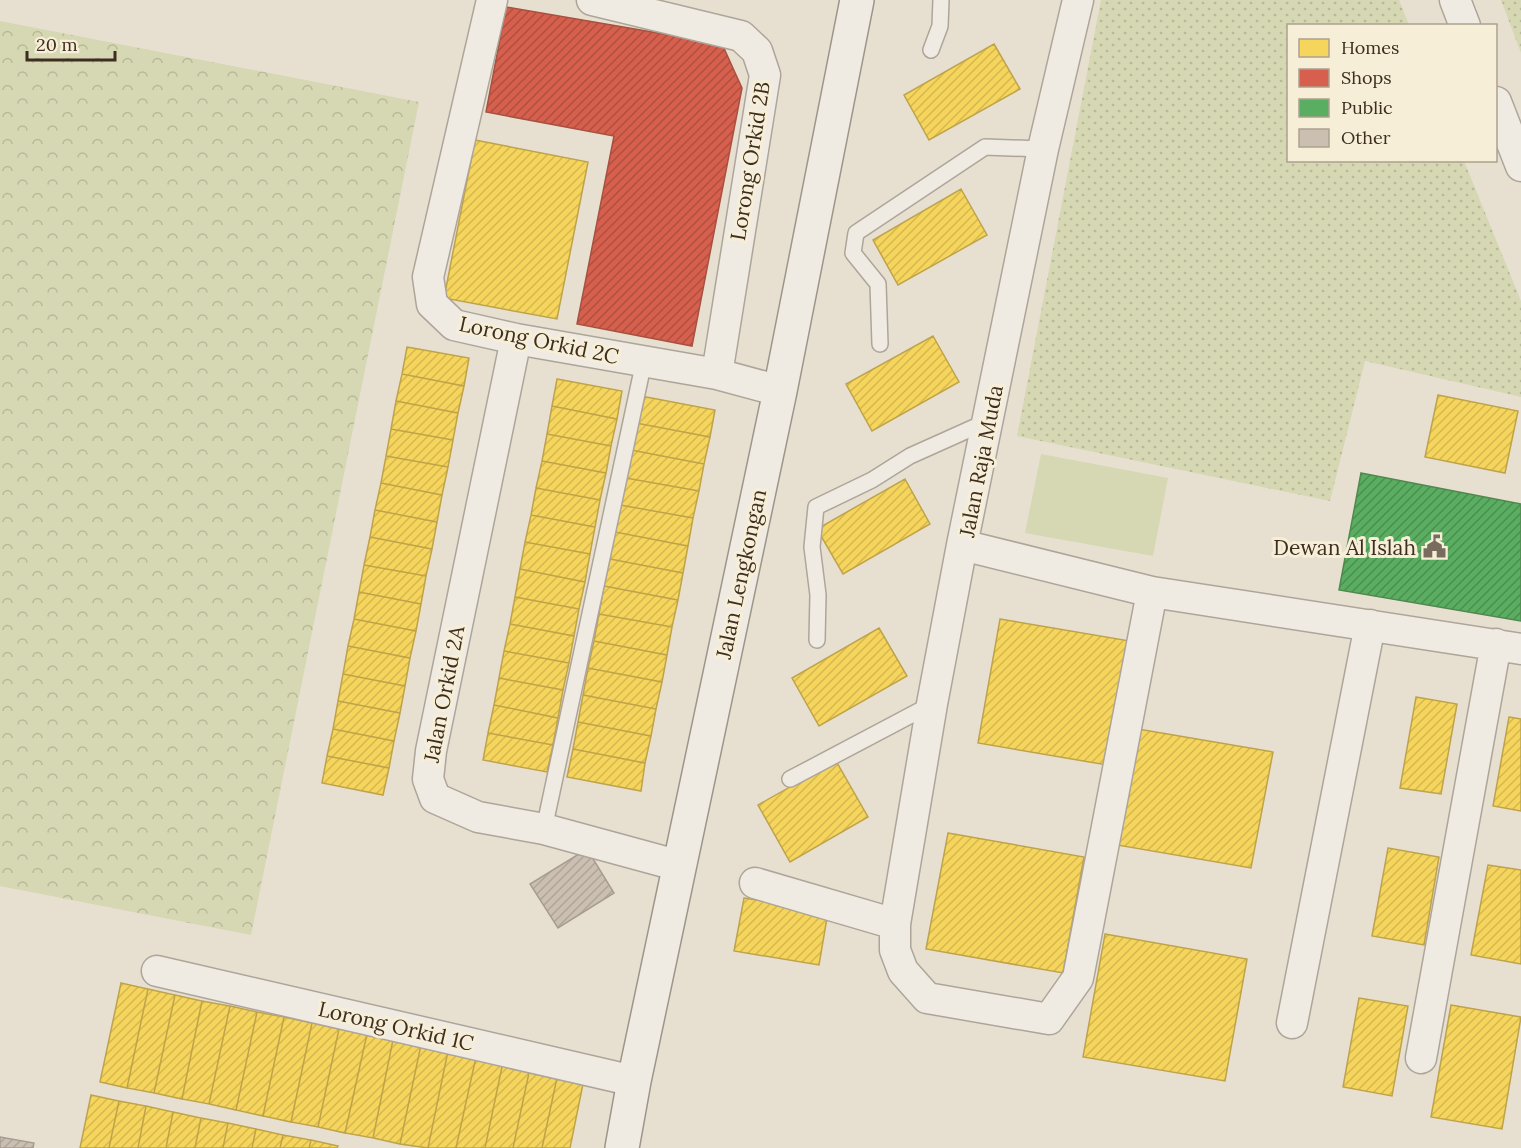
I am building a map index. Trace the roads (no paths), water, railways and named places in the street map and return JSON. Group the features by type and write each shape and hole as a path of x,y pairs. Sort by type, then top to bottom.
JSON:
{"street":[{"name":"Lorong Orkid 2C","path":"492,0 428,277 432,304 454,325 516,339 717,374 780,391"},
{"name":"Lorong Orkid 2B","path":"592,0 741,36 758,51 765,75 717,374"},
{"name":"Jalan Raja Muda","path":"1078,0 1042,149 962,544 1152,592 1508,646"},
{"path":"1455,0 1464,24"},
{"name":"Jalan Lengkongan","path":"622,1148 634,1081 780,391 852,1"},
{"path":"1497,105 1521,166"},
{"name":"Jalan Orkid 2A","path":"516,339 430,751 428,778 435,798 478,818 544,829 680,866"},
{"path":"962,544 932,704 896,924 895,951 903,971 927,998 1049,1019 1078,978 1152,592"},
{"path":"1292,1023 1370,625"},
{"path":"1421,1058 1508,646"},
{"path":"755,883 896,924"},
{"name":"Lorong Orkid 1C","path":"158,971 634,1081"}],"lane":[{"path":"931,50 940,26 941,0"},
{"path":"880,344 878,284 853,253 856,233 985,147 1042,149"},
{"path":"544,829 644,361"},
{"path":"817,640 818,595 812,547 816,507 872,480 910,456 988,421"},
{"path":"790,779 932,704"}],"place":[{"name":"Dewan Al Islah","path":"1434,547"}]}
